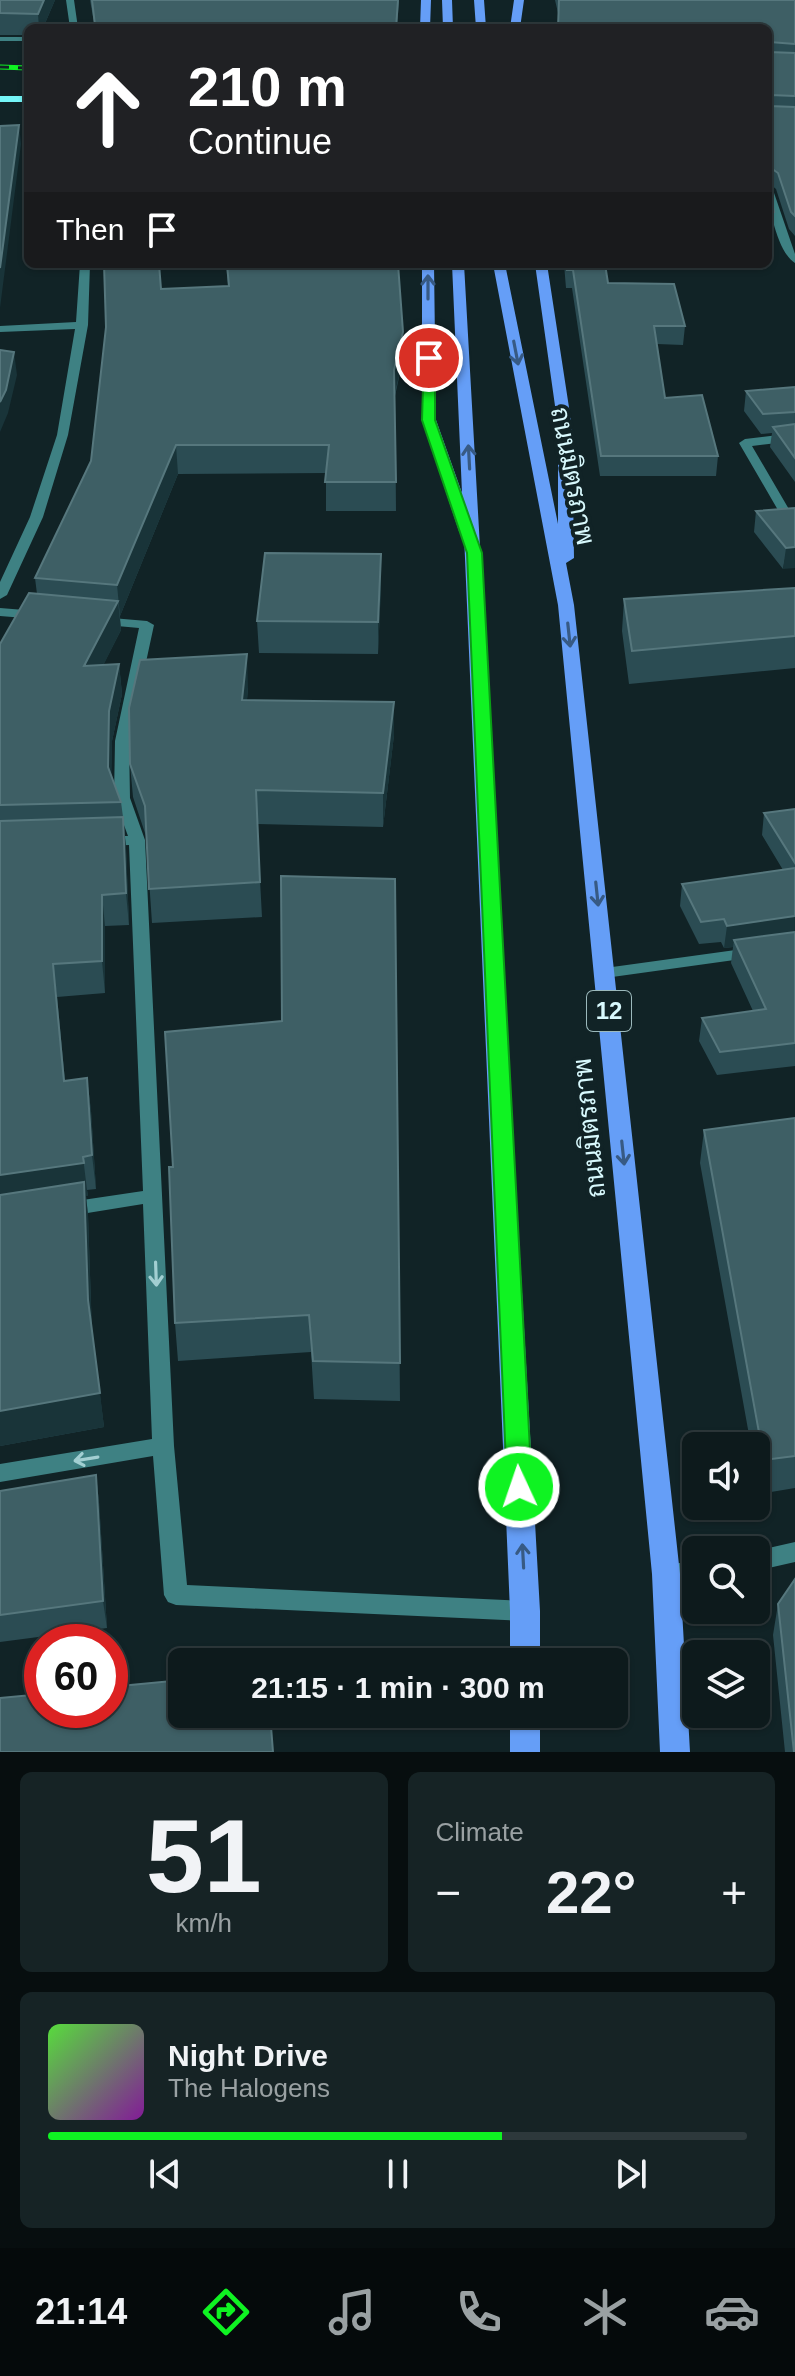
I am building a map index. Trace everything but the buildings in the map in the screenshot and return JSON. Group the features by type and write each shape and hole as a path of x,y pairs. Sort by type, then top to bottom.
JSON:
{"main road":[{"path":"425,24 426,0"},
{"path":"447,0 448,24"},
{"path":"479,0 481,24"},
{"path":"516,24 519,0"},
{"path":"0,99 24,99"},
{"path":"428,268 429,420 474,553"},
{"path":"542,268 565,427 566,605"},
{"path":"458,270 525,1648"},
{"name":"ถนนมิตรภาพ","path":"500,270 566,605 666,1574 675,1752"},
{"path":"525,1728 525,1752"}],"street":[{"path":"70,0 73,24"},
{"path":"0,39 24,39"},
{"path":"772,201 793,256"},
{"path":"0,595 25,550 64,432 83,325 85,268"},
{"path":"0,329 83,325"},
{"path":"795,437 745,443 786,514 795,515"},
{"path":"0,612 59,617"},
{"path":"88,620 147,625 122,741 122,798 137,840 163,1446 176,1595 525,1611"},
{"path":"93,842 137,840"},
{"path":"605,973 763,951"},
{"path":"46,1212 153,1196"},
{"path":"0,1473 163,1446"},
{"path":"770,1558 795,1552"},
{"path":"666,1574 682,1572"}],"railway":[{"path":"0,67 24,68"}],"route":[{"path":"429,358 429,420 474,553 519,1487"}]}
